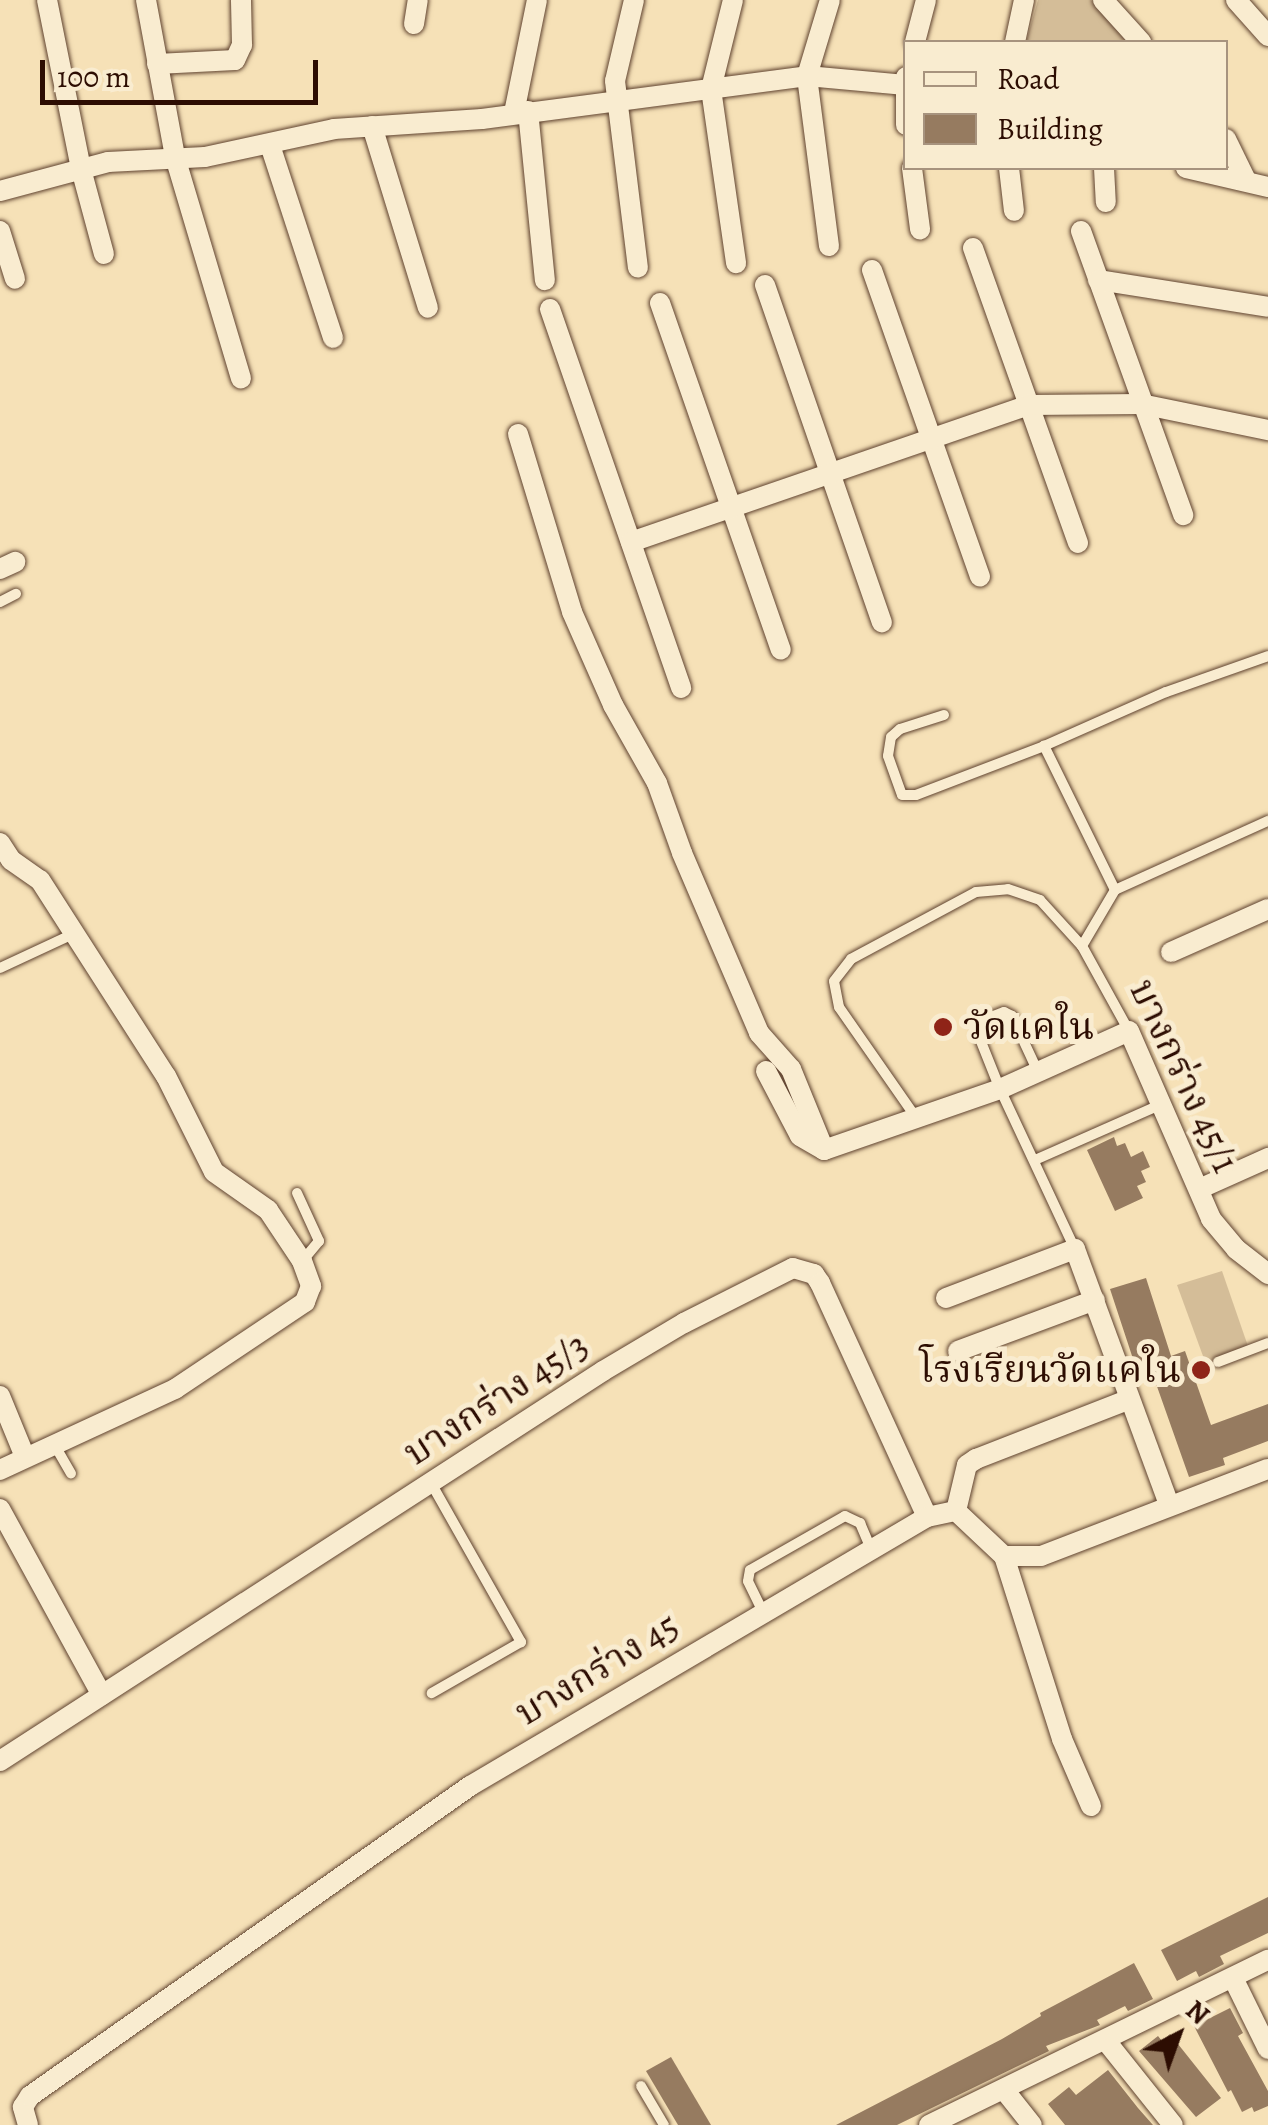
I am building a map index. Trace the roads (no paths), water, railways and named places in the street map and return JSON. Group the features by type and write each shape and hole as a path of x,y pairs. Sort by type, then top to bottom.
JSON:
{"street":[{"path":"47,0 81,170 104,254"},
{"path":"146,0 175,157 241,378"},
{"path":"158,64 235,60 242,46 241,0"},
{"path":"414,24 418,0"},
{"path":"537,0 521,112 545,280"},
{"path":"634,0 616,61 617,102 638,268"},
{"path":"733,0 711,89 736,263"},
{"path":"829,246 807,76 830,0"},
{"path":"916,40 926,0"},
{"path":"1015,40 1024,0"},
{"path":"1103,0 1138,40"},
{"path":"1236,0 1268,36"},
{"path":"0,191 108,162 205,157 372,126 617,102 807,76 903,82"},
{"path":"372,126 428,308"},
{"path":"1228,143 1246,180"},
{"path":"270,144 333,338"},
{"path":"912,170 920,229"},
{"path":"1009,170 1014,211"},
{"path":"1104,170 1106,202"},
{"path":"1196,170 1268,187"},
{"path":"0,231 15,279"},
{"path":"1081,231 1182,516"},
{"path":"973,248 1078,542"},
{"path":"872,270 980,576"},
{"path":"1098,280 1268,307"},
{"path":"764,285 882,622"},
{"path":"660,303 781,650"},
{"path":"550,309 681,688"},
{"path":"631,542 1030,406 1141,404 1268,430"},
{"path":"518,434 572,612 613,705 657,783 750,1015 765,1044 791,1069 824,1150"},
{"path":"0,843 8,869 40,880 166,1076 214,1172 268,1210 302,1262 311,1286 305,1302 175,1389 0,1470"},
{"path":"1171,952 1268,909"},
{"path":"766,1071 800,1136 824,1150 1000,1089 1129,1031"},
{"name":"บางกร่าง 45/1","path":"1129,1031 1210,1219 1268,1274"},
{"path":"1199,1189 1268,1158"},
{"path":"946,1298 1075,1249 1169,1505"},
{"name":"บางกร่าง 45/3","path":"0,1761 684,1323 783,1272 804,1268 820,1283 927,1517"},
{"path":"958,1351 1094,1300"},
{"path":"0,1396 25,1457"},
{"path":"1091,1806 1062,1739 1004,1556 956,1511 966,1465 976,1458 1130,1399"},
{"path":"1004,1556 1041,1556 1268,1469"},
{"path":"0,1509 102,1695"},
{"name":"บางกร่าง 45","path":"28,2125 22,2108 30,2096 470,1786 927,1517 956,1511"},
{"path":"928,2125 1268,1960"},
{"path":"1233,1978 1268,2049"},
{"path":"1106,2040 1174,2125"},
{"path":"1004,2091 1032,2125"}],"lane":[{"path":"0,602 16,594"},
{"path":"944,715 900,729 891,737 888,756 902,795 916,794 1044,746 1166,692 1268,656"},
{"path":"1044,746 1115,890"},
{"path":"1082,946 1115,890 1268,821"},
{"name":"บางกร่าง 45/1","path":"918,1120 839,1007 834,981 843,966 976,892 992,888 1023,892 1040,900 1082,946 1129,1031"},
{"path":"0,968 74,934"},
{"path":"1038,1073 1012,1016 1004,1012 981,1021 978,1034 1000,1089 1075,1249"},
{"path":"1035,1160 1163,1104"},
{"path":"297,1193 319,1241 302,1262"},
{"path":"1218,1362 1268,1343"},
{"path":"54,1444 71,1473"},
{"path":"431,1482 521,1642 432,1693"},
{"path":"763,1612 748,1582 750,1570 845,1516 860,1523 871,1549"},
{"path":"641,2086 664,2125"}],"place":[{"name":"วัดแคใน","path":"943,1027"},
{"name":"โรงเรียนวัดแคใน","path":"1201,1370"}]}
